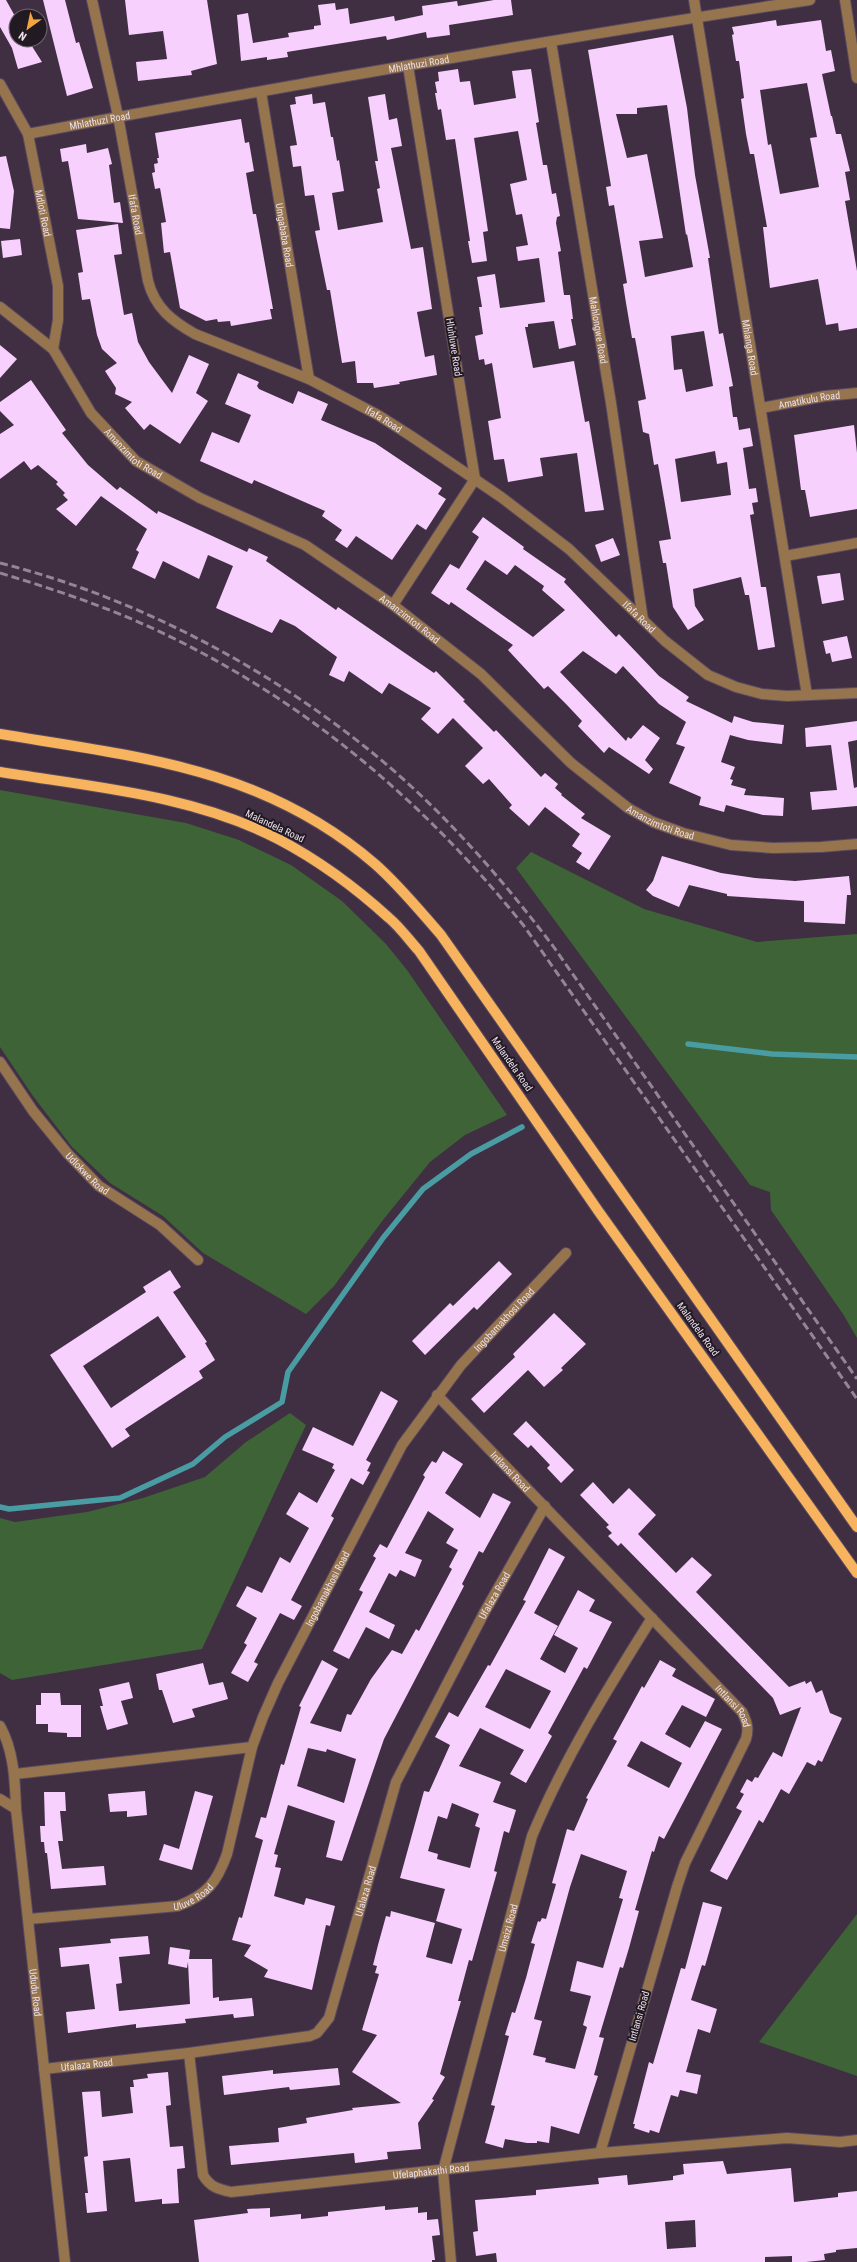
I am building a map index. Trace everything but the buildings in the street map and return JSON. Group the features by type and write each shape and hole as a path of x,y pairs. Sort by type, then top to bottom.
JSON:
{"main road":[{"name":"Malandela Road","path":"0,734 170,763 240,785 277,800 306,815 342,838 376,865 441,935 857,1527"},
{"name":"Malandela Road","path":"0,772 152,797 207,811 242,823 277,839 312,858 351,886 390,918 419,951 595,1205 857,1573"}],"street":[{"name":"Ifafa Road","path":"92,0 118,116 148,281 157,304 178,325 195,334 309,379 378,415 501,496 569,549 686,660 708,675 736,687 762,694 808,695 857,693"},
{"name":"Mhlanga Road","path":"694,0 808,695"},
{"name":"Mhlathuzi Road","path":"28,134 118,116 408,66 697,17 810,0"},
{"path":"845,0 857,78"},
{"name":"Mahlongwe Road","path":"551,42 611,403 643,620"},
{"name":"Hluhluwe Road","path":"408,66 475,479"},
{"name":"Mdloti Road","path":"0,84 28,134 58,286 58,320 53,349"},
{"name":"Umgababa Road","path":"261,92 309,379"},
{"name":"Amanzimtoti Road","path":"0,307 53,349 91,413 136,461 200,498 305,545 392,605 481,674 571,763 628,808 653,822 683,834 731,845 773,848 821,847 857,844"},
{"name":"Amatikulu Road","path":"761,408 825,396 857,393"},
{"path":"392,605 475,479"},
{"path":"785,556 857,543"},
{"name":"Udlokwe Road","path":"0,1062 33,1111 68,1154 99,1186 160,1225 198,1260"},
{"name":"Ingobamakhosi Road","path":"252,1747 278,1682 402,1444 437,1395 461,1365 566,1253"},
{"name":"Intlansi Road","path":"437,1395 742,1712 747,1721 748,1730 746,1739 685,1863 676,1887 600,2153"},
{"name":"Ufalaza Road","path":"44,2069 188,2053 310,2036 321,2028 329,2018 396,1782 484,1613 545,1506"},
{"name":"Umsizi Road","path":"451,2262 443,2171 532,1836 545,1806 601,1699 652,1618"},
{"name":"Ududu Road","path":"0,1726 9,1749 15,1774 16,1809 65,2262"},
{"path":"15,1774 252,1747"},
{"name":"Uluve Road","path":"29,1919 178,1906 193,1900 206,1892 222,1868 227,1854 252,1747"},
{"path":"0,1799 16,1809"},
{"name":"Ufelaphakathi Road","path":"188,2053 203,2175 207,2182 213,2187 231,2192 443,2171 600,2153 787,2138 840,2142 857,2140"}],"green space":[{"path":"0,790 186,823 239,840 291,865 342,901 386,944 407,970 507,1115 465,1135 430,1162 383,1220 334,1286 306,1314 203,1253 163,1216 110,1183 72,1147 33,1096 0,1047"},
{"path":"531,852 644,909 757,942 857,934 857,1338 843,1314 771,1210 770,1192 750,1185 516,868"},
{"path":"290,1413 306,1425 202,1649 12,1680 0,1673 0,1518 15,1522 87,1512 143,1498 205,1477 246,1442"},
{"path":"857,1914 857,2076 759,2042"}],"waterway":[{"path":"688,1044 772,1054 857,1057"},
{"path":"0,1507 9,1509 120,1498 193,1464 225,1437 282,1402 288,1372 383,1238 423,1189 471,1154 522,1127"}],"railway":[{"path":"0,563 50,577 99,594 147,614 195,637 241,662 285,689 328,719 369,750 420,794 490,868 553,946 857,1379"},
{"path":"0,573 67,594 132,619 175,639 226,666 275,696 321,728 408,800 487,882 524,926 857,1399"}]}
